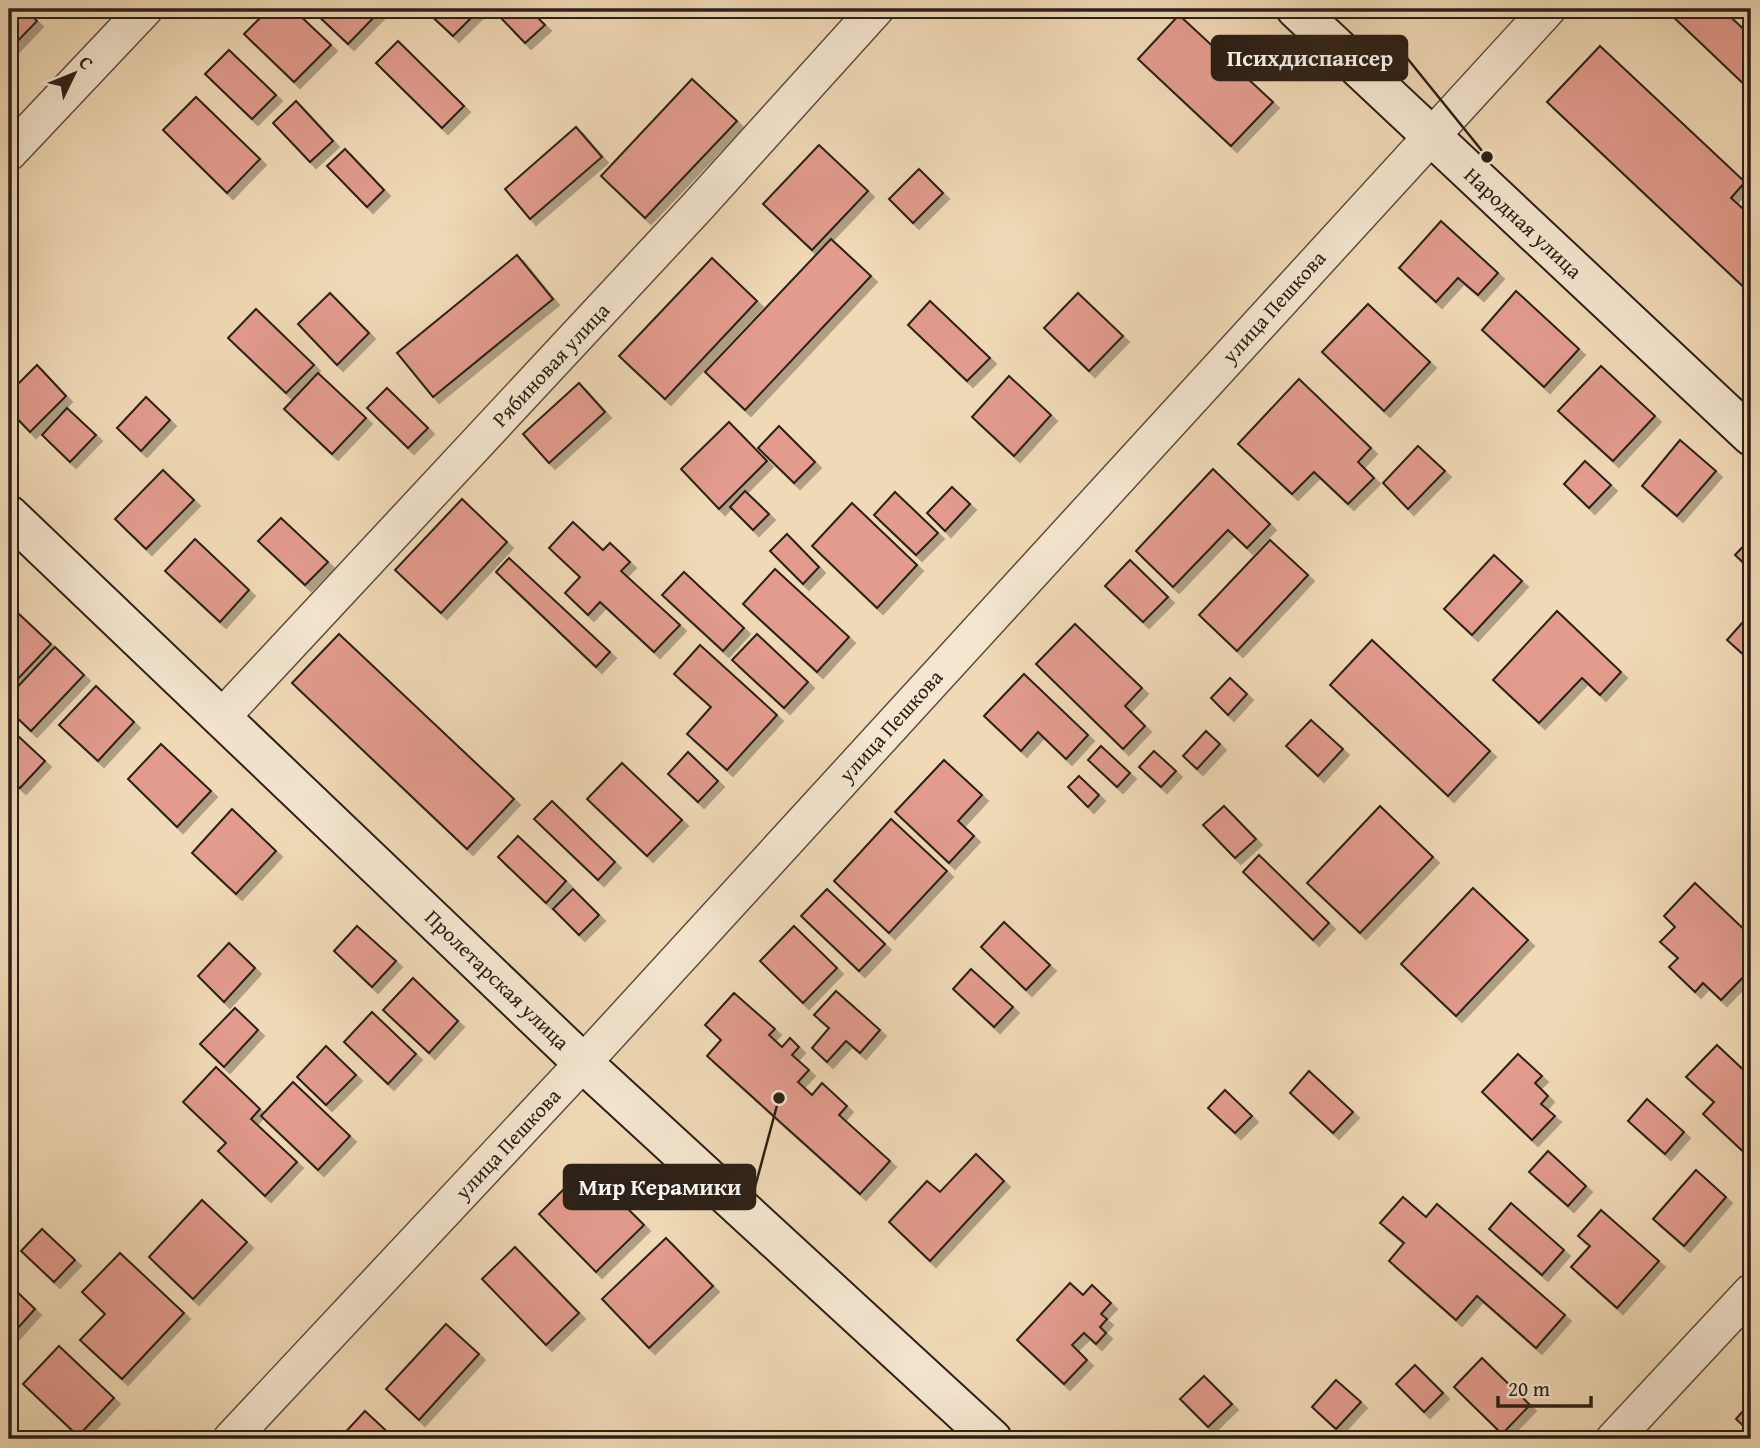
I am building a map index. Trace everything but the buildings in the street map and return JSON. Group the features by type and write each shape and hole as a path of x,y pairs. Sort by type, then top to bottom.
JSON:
{"street":[{"path":"9,153 145,9"},
{"name":"Рябиновая улица","path":"222,717 697,207 876,9"},
{"name":"Народная улица","path":"1296,9 1751,436"},
{"name":"улица Пешкова","path":"231,1439 583,1063 1548,9"},
{"name":"Пролетарская улица","path":"9,515 583,1063 992,1439"},
{"path":"1615,1439 1751,1292"}],"place":[{"name":"Психдиспансер","path":"1487,157"},
{"name":"Мир Керамики","path":"779,1098"}]}
